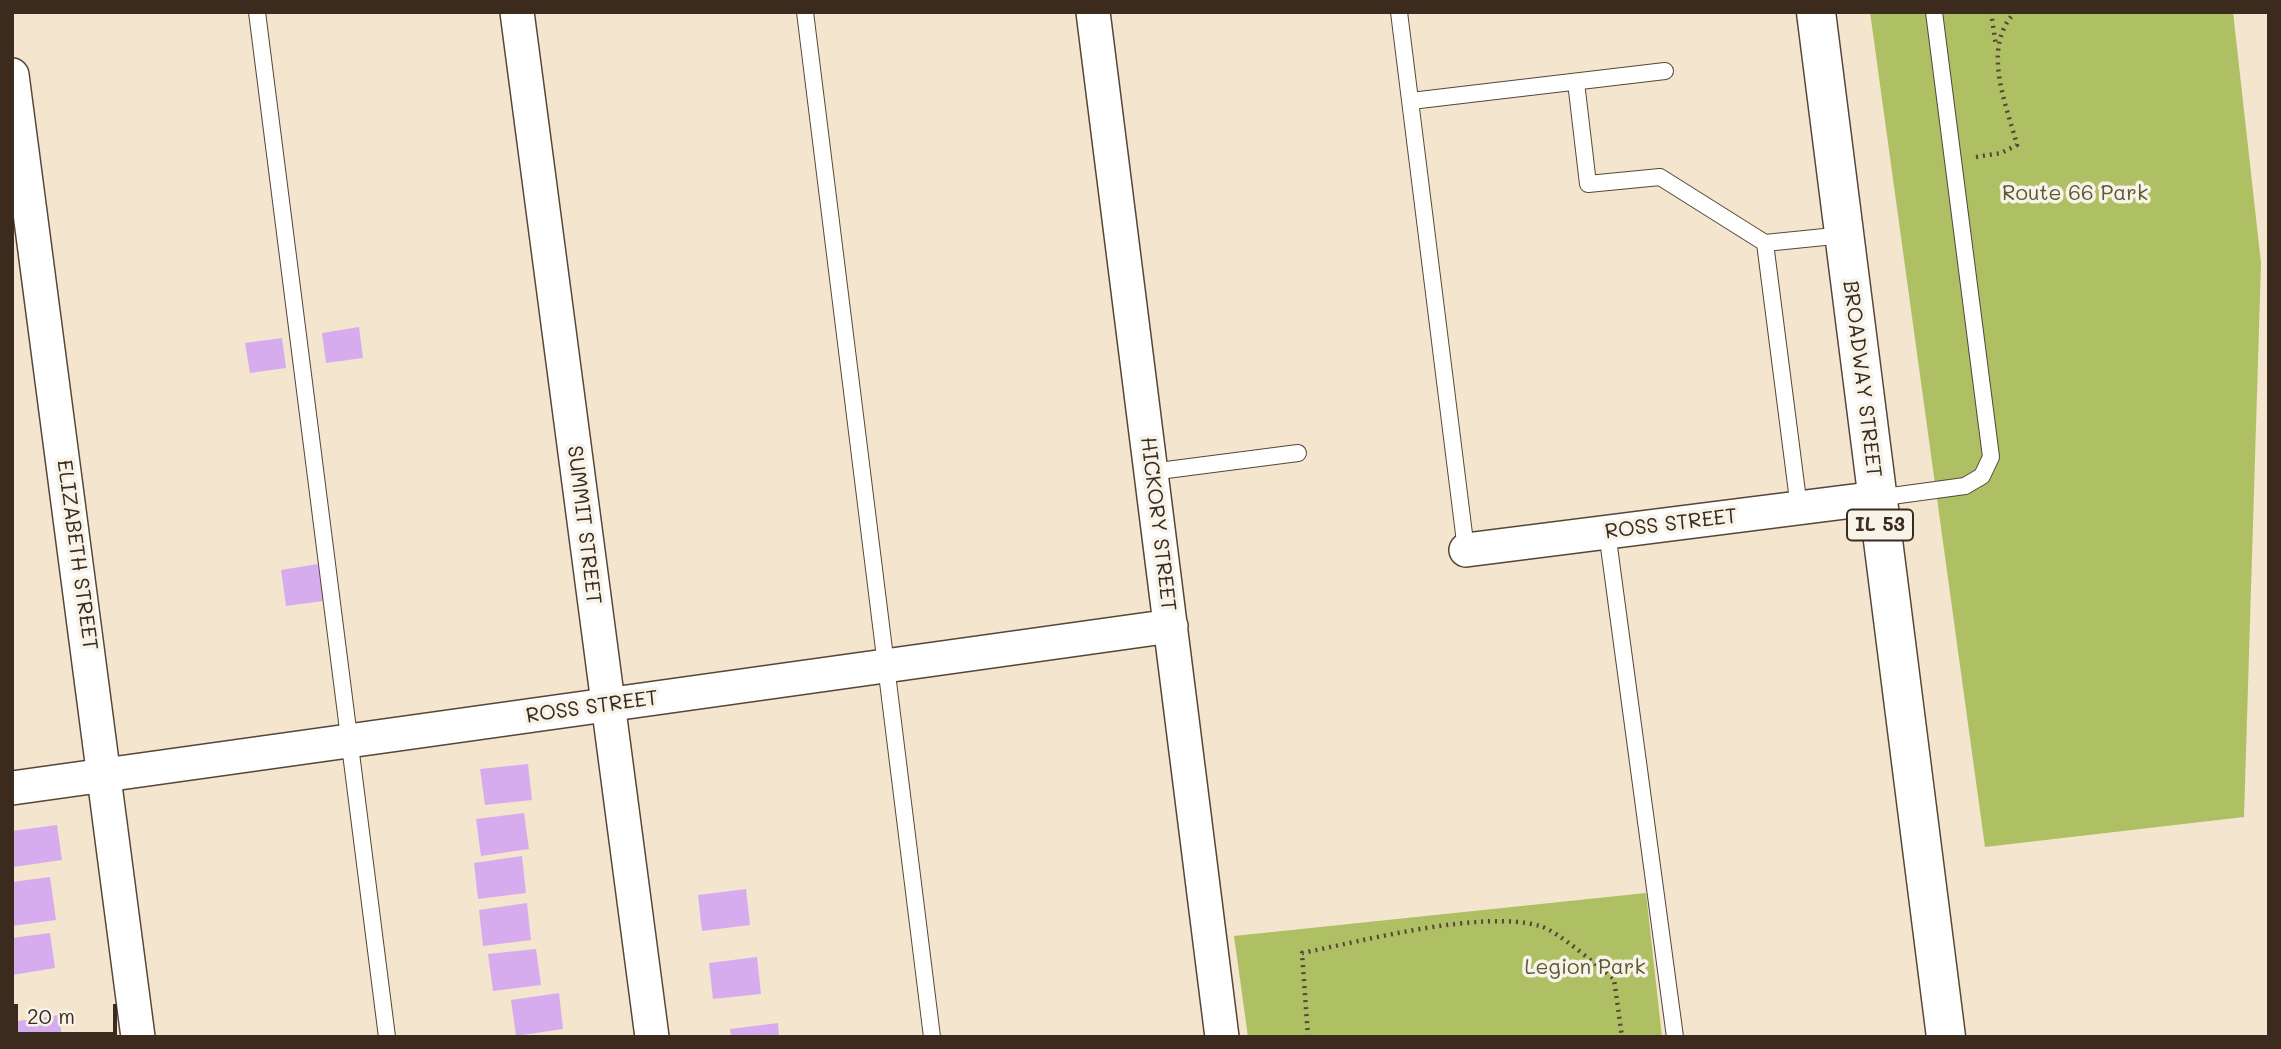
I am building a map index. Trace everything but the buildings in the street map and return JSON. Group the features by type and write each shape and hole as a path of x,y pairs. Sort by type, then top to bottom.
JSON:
{"main road":[{"name":"BROADWAY STREET","path":"1815,12 1946,1037"}],"street":[{"name":"SUMMIT STREET","path":"517,12 652,1037"},
{"name":"HICKORY STREET","path":"1093,12 1222,1037"},
{"name":"ELIZABETH STREET","path":"12,75 106,775 138,1037"},
{"name":"ROSS STREET","path":"1466,550 1877,498"},
{"name":"ROSS STREET","path":"12,788 1171,626"}],"lane":[{"path":"257,12 387,1037"},
{"path":"804,12 932,1037"},
{"path":"1399,12 1466,550"},
{"path":"1877,498 1965,486 1982,477 1991,457 1934,12"},
{"path":"1411,101 1665,71"},
{"path":"1576,82 1588,184 1660,177 1765,243 1844,235"},
{"path":"1765,243 1799,508"},
{"path":"1152,472 1298,453"},
{"path":"1606,532 1675,1037"}],"path":[{"path":"1954,160 2001,153 2017,145 2003,95 1991,12"},
{"path":"1996,50 2005,23 2015,12"},
{"path":"1308,1037 1302,953 1404,933 1504,919 1543,927 1614,979 1622,1037"}],"green space":[{"name":"Route 66 Park","path":"1870,12 2233,12 2261,263 2244,817 1985,847"},
{"name":"Legion Park","path":"1646,893 1662,1037 1248,1037 1234,936"}]}
